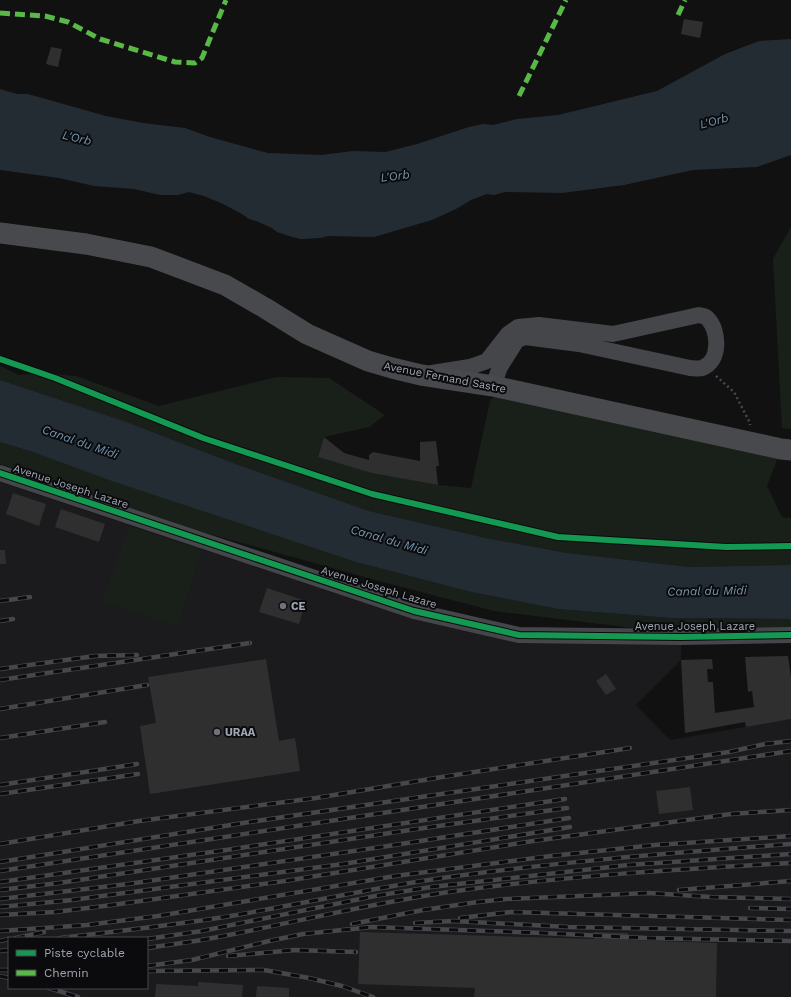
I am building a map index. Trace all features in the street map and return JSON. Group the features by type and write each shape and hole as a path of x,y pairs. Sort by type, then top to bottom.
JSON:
{"main road":[{"name":"Avenue Fernand Sastre","path":"0,233 86,244 151,257 225,285 307,334 368,361 422,375 493,386 780,449 791,450"}],"street":[{"path":"422,375 470,367 487,361 508,334 518,327 538,325 613,334 699,315 707,317 713,326 716,336 715,356 710,364 702,368 690,368 579,344 525,336 517,340 500,367 493,386"},
{"name":"Avenue Joseph Lazare","path":"0,473 414,611 519,635 681,637 791,635"}],"path":[{"path":"706,365 734,392 750,422 748,442"}],"shaded area":[{"path":"791,227 791,429 782,428 773,259"},
{"path":"0,366 19,375 41,373 76,376 159,406 276,377 329,378 385,415 369,427 324,437 318,457 384,475 438,485 471,488 490,401 502,388 781,449 767,486 782,517 791,518 791,565 690,567 567,553 486,538 369,511 233,463 124,421 0,380"},
{"path":"0,442 356,562 471,592 558,609 671,618 791,619 791,631 658,631 494,611 195,530 0,464"},
{"path":"0,482 376,607 519,640 681,644 681,660 636,705 670,740 791,719 791,997 0,997"},
{"path":"129,526 202,550 177,626 103,601"}],"water":[{"name":"L'Orb","path":"791,39 791,155 757,167 693,170 624,185 562,193 505,192 494,195 487,194 471,200 432,220 374,237 328,236 301,239 277,232 272,228 249,219 223,204 204,196 189,192 178,195 160,195 134,189 94,186 59,178 0,170 0,89 17,94 28,94 106,116 143,123 185,128 210,137 268,153 321,155 353,151 385,152 417,144 469,127 483,124 493,125 517,119 558,115 657,91 725,54 759,41"},
{"name":"Canal du Midi","path":"0,380 124,421 233,463 369,511 486,538 567,553 690,567 791,565 791,619 671,618 558,609 471,592 356,562 0,442"}],"building":[{"path":"684,19 703,22 700,38 681,34"},
{"path":"51,47 62,49 58,67 46,64"},
{"path":"324,437 344,453 369,460 369,455 373,452 420,461 420,442 436,441 439,466 436,466 438,485 372,473 318,457"},
{"path":"13,493 46,504 39,526 6,514"},
{"path":"61,509 105,524 99,542 55,527"},
{"path":"0,550 5,550 6,564 0,564"},
{"name":"CE","path":"267,588 306,601 299,624 259,612"},
{"path":"788,656 791,678 791,719 746,727 745,722 685,733 681,660 712,659 713,669 707,669 708,682 713,682 715,713 754,707 752,691 748,692 745,657"},
{"name":"URAA","path":"266,659 279,741 295,738 300,771 150,794 140,726 156,723 148,677"},
{"path":"606,674 616,689 606,695 596,681"},
{"path":"690,787 693,810 659,814 656,791"},
{"path":"360,932 594,939 594,932 628,933 628,940 717,943 716,997 474,997 475,988 358,984"},
{"path":"198,982 243,985 242,997 155,997 156,984 198,986"},
{"path":"257,986 289,988 289,997 256,997"}],"railway":[{"path":"0,601 30,597"},
{"path":"0,621 13,619"},
{"path":"0,680 250,643"},
{"path":"0,669 95,656 137,655"},
{"path":"0,709 147,685"},
{"path":"0,738 105,722"},
{"path":"0,862 243,823 729,752 765,744 791,741"},
{"path":"0,844 139,821 316,798 630,748"},
{"path":"0,871 791,751"},
{"path":"0,785 137,764"},
{"path":"0,794 138,774"},
{"path":"0,882 565,799"},
{"path":"0,890 59,883 567,808"},
{"path":"0,915 55,912 112,905 285,881 533,841 731,814 791,810"},
{"path":"0,899 128,884 569,818"},
{"path":"0,907 72,900 343,864 570,827"},
{"path":"0,931 87,925 158,916 395,876 551,856 655,845 791,836"},
{"path":"68,937 218,918 396,885 514,869 606,859 791,844"},
{"path":"148,939 202,931 375,896 431,887 628,865 791,854"},
{"path":"148,948 209,939 366,906 456,891 539,881 791,863"},
{"path":"679,890 791,881"},
{"path":"352,924 423,910 506,899 649,893 711,897 791,899"},
{"path":"750,908 791,909"},
{"path":"460,918 511,912 791,920"},
{"path":"415,923 453,921 568,927 791,931"},
{"path":"148,966 192,960 303,934 372,927 646,938 791,941"},
{"path":"21,937 44,932"},
{"path":"0,941 8,939"},
{"path":"0,951 8,950"},
{"path":"228,956 294,950 356,952"},
{"path":"0,970 8,970"},
{"path":"148,971 264,970 309,978 342,986 373,997"},
{"path":"0,976 8,978"},
{"path":"52,989 78,997"}],"marked path":[{"path":"0,13 45,16 68,22 100,39 175,62 195,63 202,58 226,0"},
{"path":"519,96 566,0"},
{"path":"678,15 685,0"}],"cycle path":[{"path":"0,359 55,378 203,438 372,494 558,537 726,547 791,546"},
{"path":"0,473 414,611 519,635 681,637 791,635"}],"place":[{"name":"CE","path":"283,606"},
{"name":"URAA","path":"217,732"}]}
